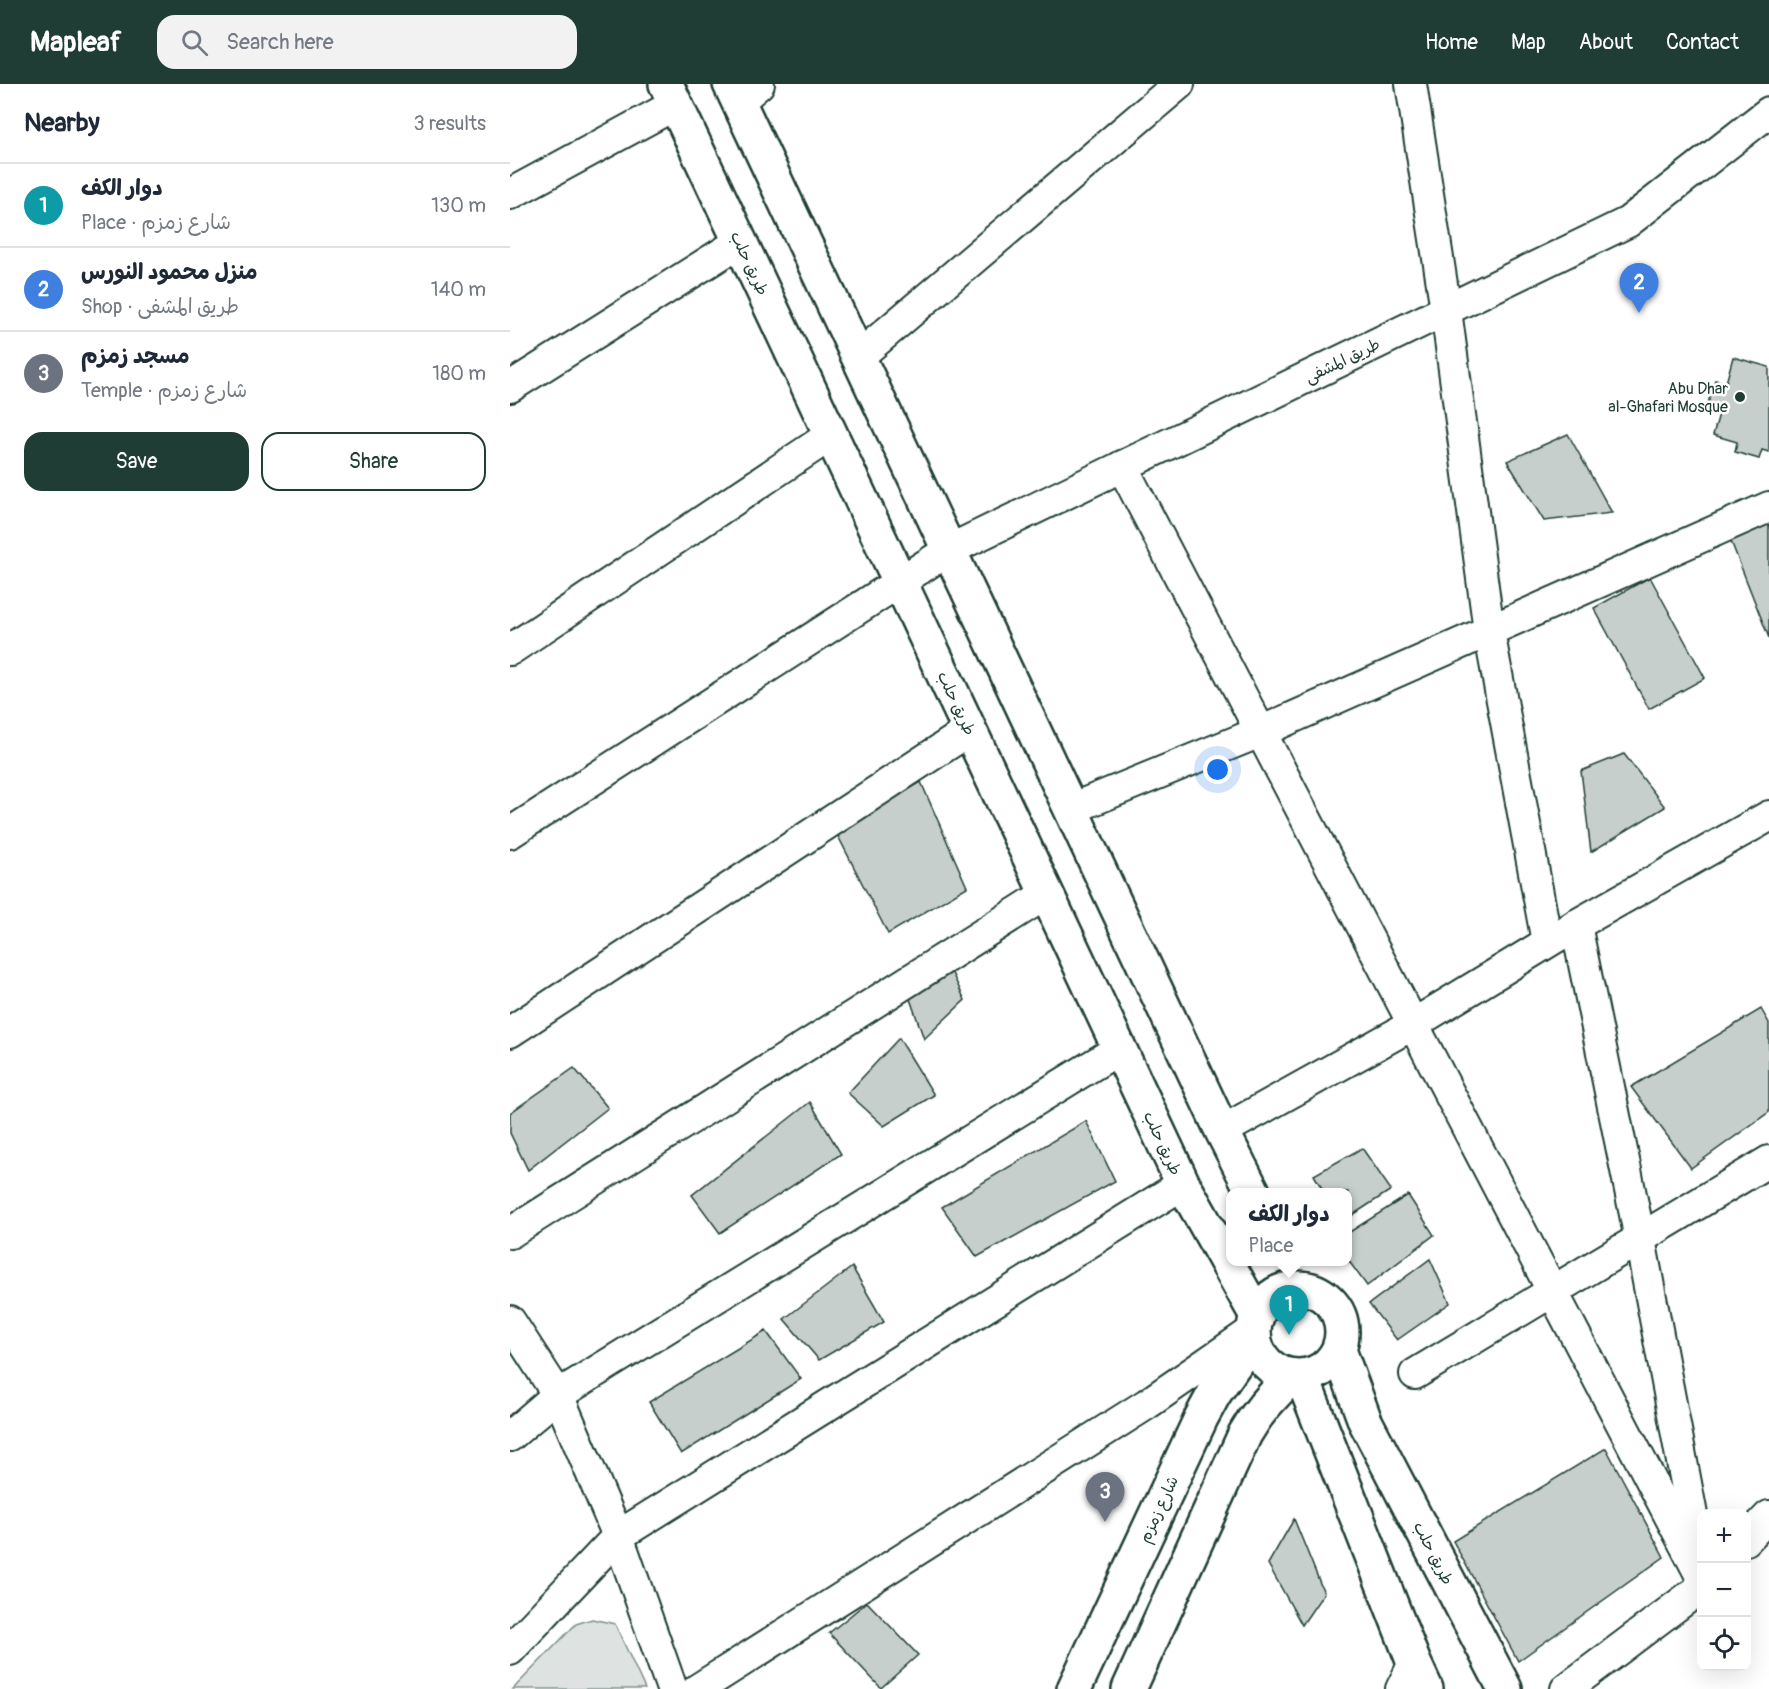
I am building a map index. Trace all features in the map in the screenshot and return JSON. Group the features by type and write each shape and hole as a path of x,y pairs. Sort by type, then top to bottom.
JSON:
{"main road":[{"path":"742,90 858,357 1222,1131 1251,1188"},
{"name":"طريق حلب","path":"671,94 1119,1049 1255,1328"},
{"path":"1128,1689 1255,1416 1273,1395 1298,1377 1324,1368 1339,1350 1342,1340 1340,1318 1328,1299 1293,1266"},
{"path":"1298,1377 1279,1372 1267,1363 1258,1351 1255,1328 1264,1305 1272,1297 1295,1288 1319,1293"},
{"name":"شارع زمزم","path":"1074,1689 1201,1418 1255,1328"},
{"name":"طريق حلب","path":"1339,1350 1365,1421 1505,1689"},
{"path":"1298,1377 1414,1680"}],"street":[{"path":"1411,84 1446,310 1488,631 1547,942"},
{"path":"858,357 1165,88"},
{"path":"510,194 671,94"},
{"name":"طريق المشفى","path":"510,833 949,550 1628,222 1769,112"},
{"path":"510,387 740,242"},
{"path":"510,651 831,435"},
{"path":"1122,466 1697,1570"},
{"path":"1071,809 1260,732 1769,507"},
{"path":"510,1032 970,730"},
{"path":"1222,1131 1412,1025 1576,925 1769,816"},
{"path":"510,1233 1046,894"},
{"path":"1576,925 1640,1239 1700,1563"},
{"path":"510,1436 558,1395 1119,1049"},
{"path":"1415,1374 1769,1161"},
{"path":"510,1650 618,1536 1183,1184"},
{"path":"510,1322 558,1395 618,1536 672,1689"},
{"path":"698,1689 1147,1404 1255,1328"},
{"path":"1751,1535 1769,1516"},
{"path":"1566,1689 1697,1590"}],"shaded area":[{"path":"592,1619 615,1624 645,1689 513,1689 576,1624"}],"building":[{"name":"Abu Dhar al-Ghafari Mosque","path":"1733,357 1769,367 1769,452 1762,450 1759,459 1735,452 1737,442 1713,435 1719,414 1706,410 1715,380 1726,383"},
{"path":"1568,434 1612,513 1544,521 1507,461"},
{"path":"1769,517 1769,638 1725,526"},
{"path":"1650,577 1705,678 1649,709 1594,608"},
{"path":"1624,754 1665,807 1591,852 1581,771"},
{"path":"921,782 967,887 888,934 836,832"},
{"path":"950,969 965,1000 924,1039 909,996"},
{"path":"1761,1009 1769,1023 1769,1112 1691,1168 1631,1087"},
{"path":"899,1038 934,1095 884,1126 848,1093"},
{"path":"574,1068 608,1108 528,1170 510,1133 510,1113"},
{"path":"810,1102 841,1154 720,1233 692,1195"},
{"path":"1086,1121 1115,1181 977,1257 942,1207"},
{"path":"1362,1148 1391,1190 1352,1215 1352,1188 1322,1188 1314,1175"},
{"path":"1408,1195 1434,1235 1367,1286 1352,1265 1352,1230"},
{"path":"1430,1259 1450,1303 1397,1340 1369,1304"},
{"path":"852,1267 884,1322 819,1360 784,1319"},
{"path":"766,1331 801,1379 681,1454 649,1402"},
{"path":"1606,1448 1664,1557 1518,1661 1453,1541"},
{"path":"1294,1519 1324,1593 1302,1625 1268,1564"},
{"path":"867,1602 918,1655 881,1688 829,1633"}],"place":[{"name":"منزل محمود النورس","path":"1639,313"},
{"name":"Abu Dhar al-Ghafari Mosque","path":"1740,397"},
{"name":"دوار الكف","path":"1289,1335"},
{"name":"مسجد زمزم","path":"1105,1522"}]}
